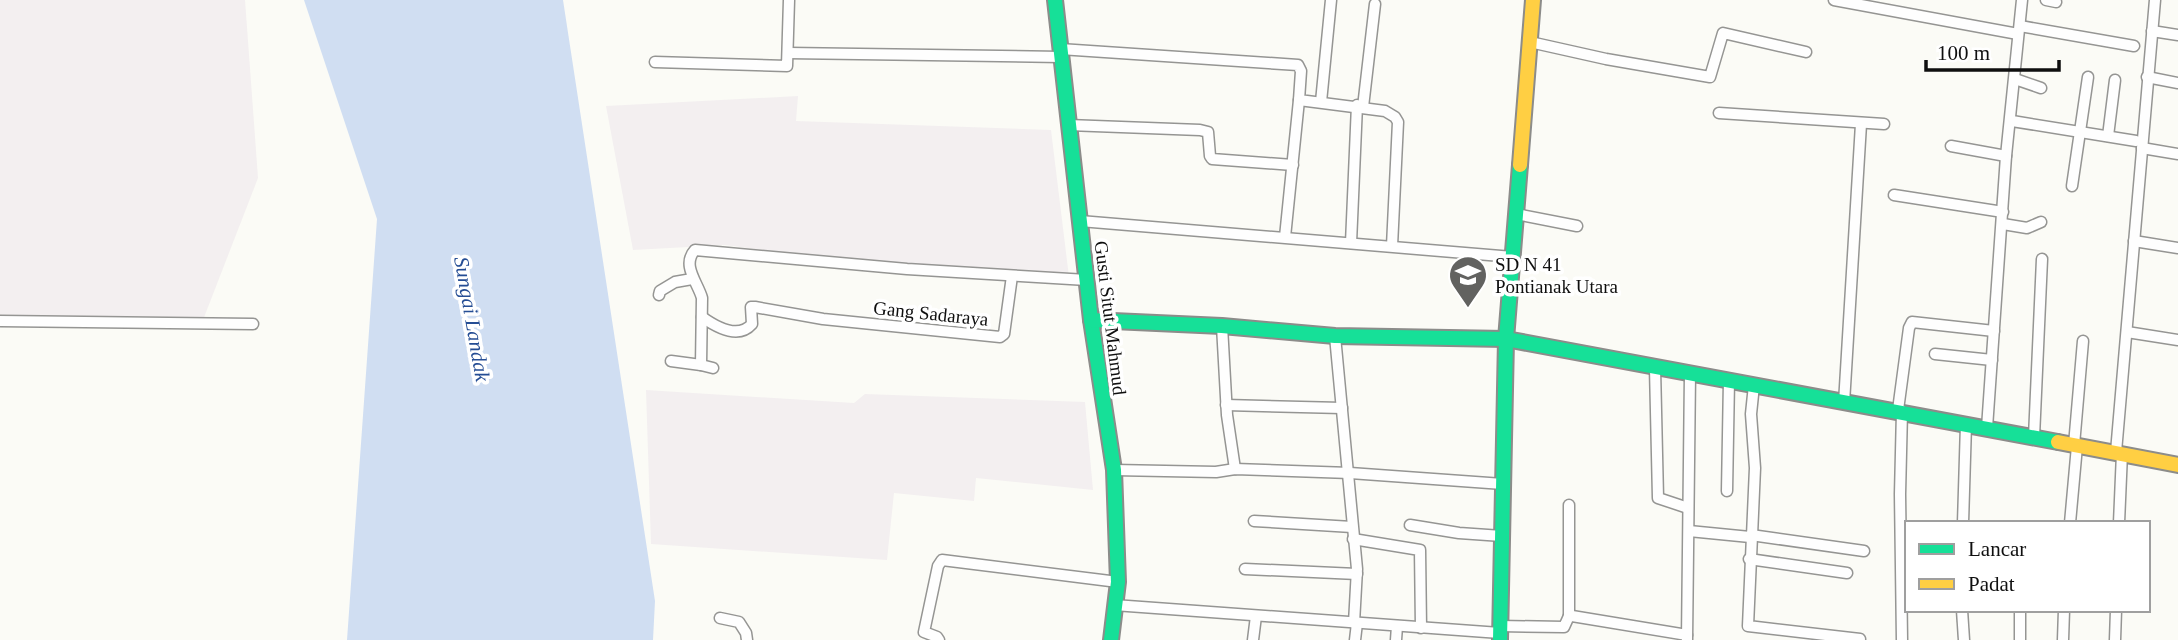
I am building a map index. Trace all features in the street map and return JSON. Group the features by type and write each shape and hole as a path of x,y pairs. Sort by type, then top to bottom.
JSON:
{"main road":[{"name":"Gusti Situt Mahmud","path":"1055,0 1091,320 1114,470 1118,582 1111,640"},
{"path":"1500,633 1506,339 1533,0"},
{"path":"1091,320 1222,326 1335,336 1506,339 1844,403 1900,411 2178,466"}],"street":[{"path":"655,62 791,67 788,53 789,0"},
{"path":"1321,102 1331,0"},
{"path":"1834,0 2134,46"},
{"path":"1987,428 2006,156 2012,121 2022,0"},
{"path":"2119,521 2119,453 2139,144 2155,0"},
{"path":"1351,243 1360,106 1375,4"},
{"path":"2152,31 2178,36"},
{"path":"1530,42 1606,59 1710,77 1723,33 1806,52"},
{"path":"788,53 1061,53 1298,65 1301,71 1299,100 1286,237"},
{"path":"2072,186 2088,77"},
{"path":"2147,77 2178,83"},
{"path":"2015,79 2041,88"},
{"path":"2108,136 2115,80"},
{"path":"1299,100 1360,106 1385,111 1395,117 1398,122 1392,246"},
{"path":"1720,113 1884,124"},
{"path":"2012,121 2108,136 2178,154"},
{"path":"1844,403 1860,124"},
{"path":"1068,125 1200,130 1208,132 1212,159 1293,165"},
{"path":"1951,146 2006,156"},
{"path":"1894,195 2003,212"},
{"path":"1516,214 1577,226"},
{"path":"1080,221 1513,257"},
{"path":"2003,224 2026,228 2041,222"},
{"path":"2134,241 2178,248"},
{"path":"701,365 702,298 692,279 691,253 695,250 907,269 1087,280"},
{"path":"2034,437 2042,260"},
{"name":"Gang Sadaraya","path":"702,317 722,329 735,331 750,327 752,306 795,315 999,337 1004,334 1012,276"},
{"path":"659,295 666,285 692,279"},
{"path":"0,321 253,324"},
{"path":"1902,640 1900,411 1909,328 1912,321 1994,331"},
{"path":"1222,326 1226,405 1235,469"},
{"path":"2127,332 2178,340"},
{"path":"1335,336 1350,473 1357,574 1355,640"},
{"path":"2070,521 2083,341"},
{"path":"1935,354 1992,360"},
{"path":"671,361 713,368"},
{"path":"1655,368 1658,498 1688,508"},
{"path":"1114,605 1500,633 1567,621 1687,638 1690,373"},
{"path":"1727,491 1729,380"},
{"path":"1754,385 1751,414 1755,468 1748,626 1860,639"},
{"path":"1226,405 1342,408"},
{"path":"1963,521 1966,424"},
{"path":"1114,470 1216,472 1235,469 1350,473 1503,484"},
{"path":"1566,640 1569,505"},
{"path":"1254,521 1352,527"},
{"path":"1410,525 1459,533 1502,536"},
{"path":"1689,531 1864,551"},
{"path":"1353,539 1420,550 1421,628"},
{"path":"1749,559 1847,573"},
{"path":"939,640 924,632 938,566 942,560 1118,582"},
{"path":"1245,569 1357,574"},
{"path":"1962,612 1964,640"},
{"path":"2020,612 2020,640"},
{"path":"2063,640 2064,612"},
{"path":"2115,640 2116,612"},
{"path":"1253,640 1256,616"},
{"path":"720,618 739,622 747,640"},
{"path":"1396,640 1397,626"}],"shaded area":[{"path":"0,0 245,0 258,178 203,320 0,325"},
{"path":"798,96 796,121 1051,130 1069,277 873,265 725,245 633,250 606,106"},
{"path":"646,390 854,403 865,394 1085,402 1093,490 976,478 974,501 894,493 887,560 651,544"}],"water":[{"name":"Sungai Landak","path":"304,0 563,0 655,601 653,640 347,640 377,219"}],"traffic: fast":[{"path":"1055,0 1091,320 1114,470 1118,582 1111,640"},
{"path":"1500,640 1506,339 1520,165"},
{"path":"1091,320 1222,326 1335,336 1506,339 2058,442"}],"traffic: slow":[{"path":"1520,165 1533,0"},
{"path":"2058,442 2178,465"}],"place":[{"name":"SD N 41 Pontianak Utara","path":"1468,309"}]}
